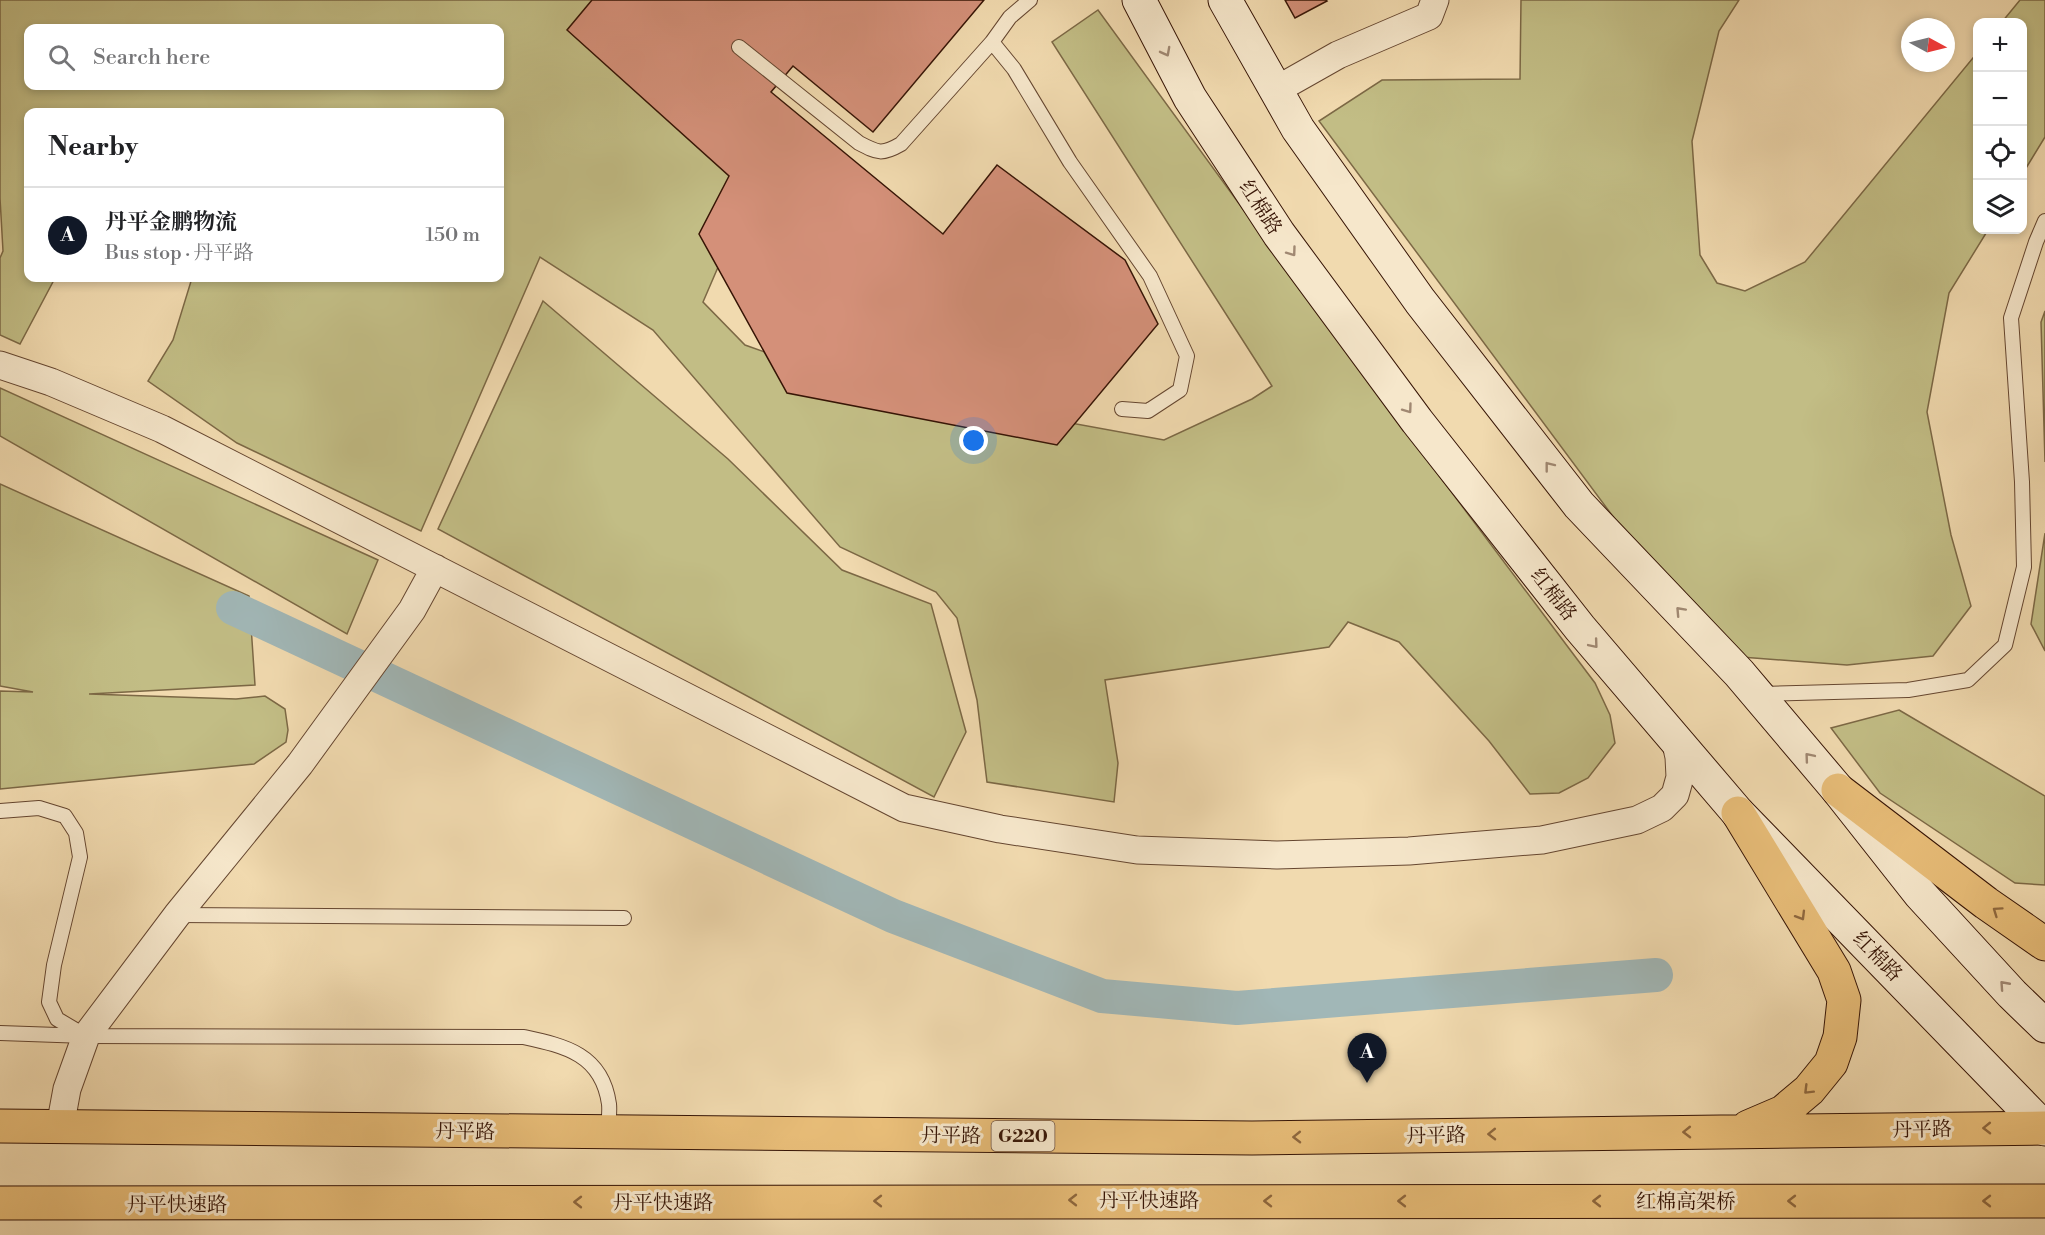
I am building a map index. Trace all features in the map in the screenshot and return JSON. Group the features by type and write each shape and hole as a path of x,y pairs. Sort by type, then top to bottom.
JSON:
{"highway":[{"path":"1838,790 1986,903 2045,944"},
{"path":"1738,813 1834,971 1844,1000 1840,1037 1831,1063 1809,1090 1783,1112 1738,1131"},
{"name":"丹平路","path":"0,1126 1252,1138 2045,1128"},
{"path":"0,1197 116,1204"},
{"name":"丹平快速路","path":"0,1203 1327,1201"},
{"name":"红棉高架桥","path":"1327,1201 2045,1201"}],"main road":[{"name":"红棉路","path":"1139,0 1190,98 1279,234 1417,421 1580,628 1738,813 2045,1128"},
{"path":"1225,0 1298,129 1420,301 1579,505 1757,694 1838,790 1920,894 2012,994 2045,1026"}],"street":[{"path":"1276,90 1338,55 1429,16 1435,0"},
{"path":"0,364 51,382 162,429 904,808 1000,829 1137,850 1277,855 1409,851 1542,840 1637,820 1662,808 1675,795 1680,777 1675,739"},
{"path":"60,1127 67,1089 86,1036 177,915 300,764 412,610 435,568"}],"lane":[{"path":"739,47 859,143 872,150 887,152 901,144 992,42 1010,17 1030,0"},
{"path":"992,42 1014,69 1070,162 1150,276 1187,356 1180,390 1148,411 1122,409"},
{"path":"1757,694 1908,690 1968,680 2005,645 2024,567 2022,482 2011,318 2045,221"},
{"path":"0,811 39,808 65,816 76,833 80,857 56,954 49,1002 57,1019 86,1036"},
{"path":"177,915 624,918"},
{"path":"0,1034 524,1037 560,1045 583,1057 599,1073 609,1103 608,1132"}],"shaded area":[{"path":"0,0 591,0 742,114 750,193 703,302 745,345 856,384 1164,440 1252,399 1272,386 1052,42 1098,10 1371,385 1595,683 1610,715 1615,743 1588,778 1559,793 1530,794 1489,741 1399,642 1348,622 1329,647 1105,680 1118,763 1114,802 987,782 977,700 957,618 936,592 840,547 653,330 540,257 421,531 237,443 148,381 173,340 191,282 504,282 504,108 24,108 24,282 53,282 20,344 0,335 0,258 3,251 0,198"},
{"path":"1521,0 1739,0 1719,31 1692,141 1700,255 1717,283 1745,291 1805,262 1973,58 1973,234 1986,234 1949,293 1927,412 1951,535 1971,606 1933,656 1847,665 1741,657 1655,573 1319,121 1382,80 1520,79"},
{"path":"2020,0 2045,0 2045,137 2027,166 2027,18 2005,18"},
{"path":"543,301 728,459 842,570 931,604 966,732 934,797 438,529"},
{"path":"2045,311 2045,462 2041,322"},
{"path":"0,388 378,560 347,634 0,436"},
{"path":"0,484 249,596 255,685 89,694 236,699 265,696 285,709 288,730 286,742 254,764 0,789 0,691 33,692 0,686"},
{"path":"2045,533 2045,651 2031,624"},
{"path":"1899,710 2045,796 2045,885 2015,883 1880,793 1831,728"}],"building":[{"path":"592,0 984,0 873,132 793,66 771,92 943,234 997,165 1125,260 1158,324 1057,445 787,393 699,234 729,176 567,30"},
{"path":"1285,0 1326,0 1327,1 1295,18"}],"waterway":[{"path":"233,608 893,916 1102,996 1237,1008 1656,975"}],"place":[{"name":"丹平金鹏物流","path":"1367,1083"}]}
